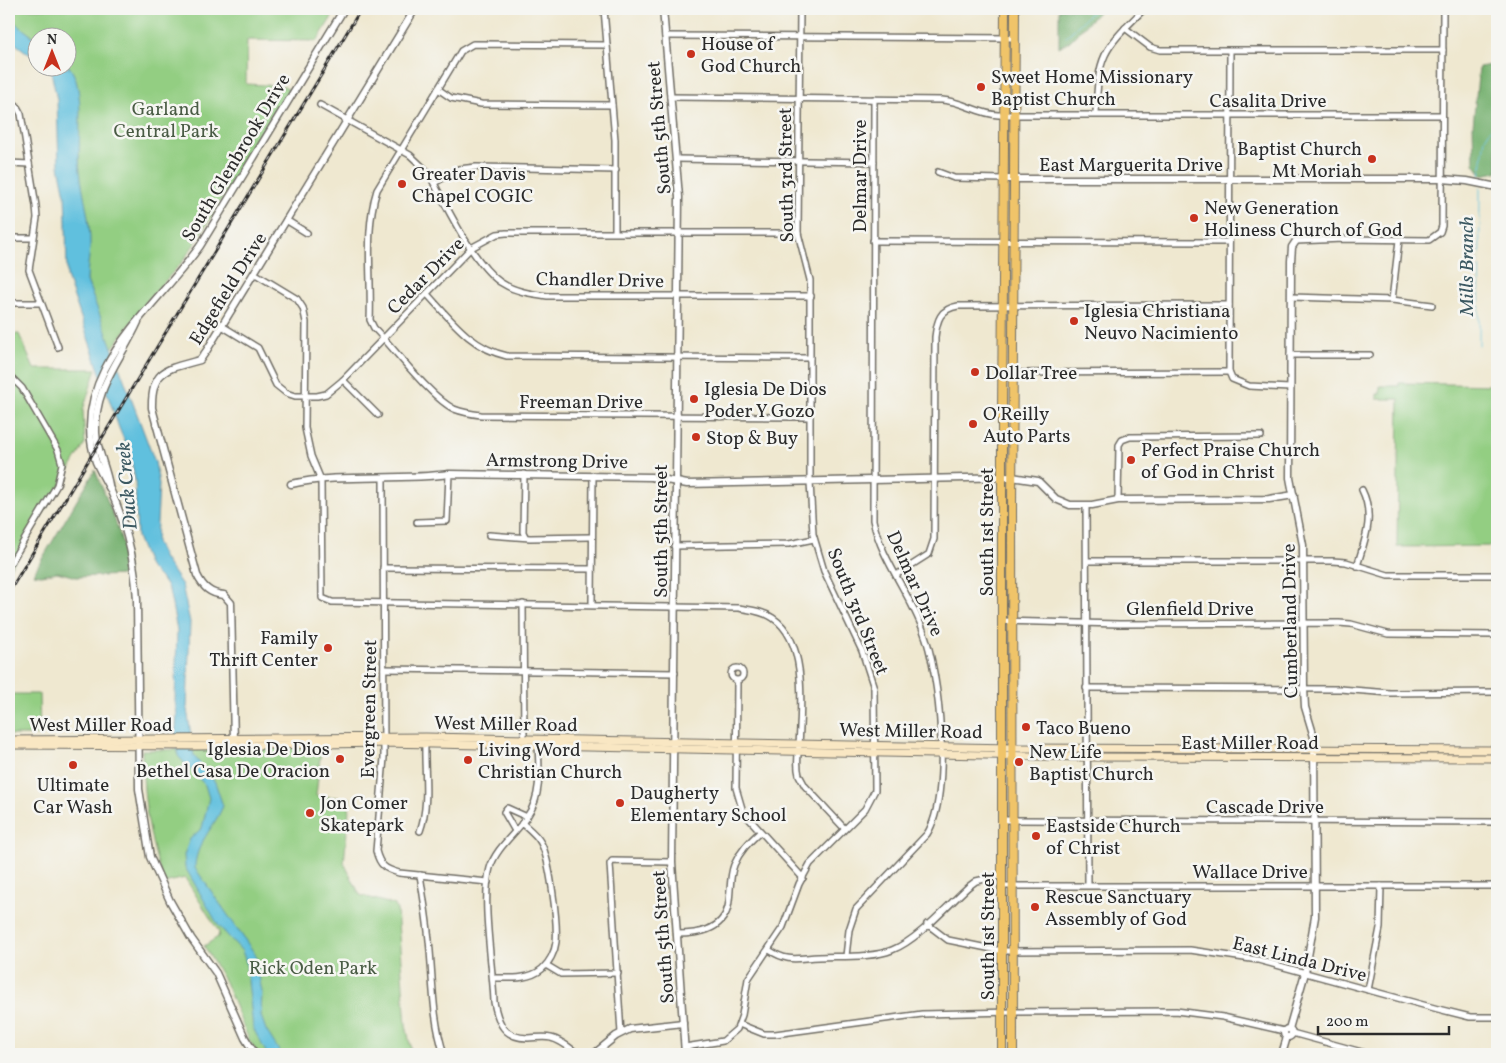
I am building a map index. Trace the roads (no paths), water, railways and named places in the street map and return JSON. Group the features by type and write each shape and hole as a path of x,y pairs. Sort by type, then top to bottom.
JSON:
{"main road":[{"name":"South 1st Street","path":"1002,1054 1002,373 1005,9"},
{"name":"South 1st Street","path":"1013,1054 1012,306 1015,9"},
{"path":"1002,548 1012,549"},
{"path":"1003,694 1013,694"},
{"name":"West Miller Road","path":"9,740 139,743 384,740 524,741 674,746 1003,752"},
{"name":"West Miller Road","path":"384,740 425,744 524,741"},
{"name":"West Miller Road","path":"9,746 139,743"},
{"name":"East Miller Road","path":"1003,752 1086,749 1200,754"},
{"path":"1434,750 1434,758"},
{"name":"East Miller Road","path":"1013,752 1086,757 1497,750"},
{"name":"East Miller Road","path":"1314,754 1497,758"}],"street":[{"name":"South Glenbrook Drive","path":"110,488 97,463 90,438 91,407 95,390 142,314 200,246 344,9"},
{"name":"Edgefield Drive","path":"234,742 231,603 224,595 208,590 197,575 152,408 152,397 158,378 166,370 179,364 200,360 414,9"},
{"path":"604,9 616,170 615,232"},
{"name":"South 5th Street","path":"663,9 679,197 672,862 685,1051"},
{"name":"South 3rd Street","path":"739,1024 748,979 784,927 803,878 821,850 871,800 876,778 874,688 850,622 824,571 814,539 810,482 811,296 810,280 800,249 798,233 800,9"},
{"path":"1096,114 1099,69 1104,55 1110,44 1144,9"},
{"path":"1296,241 1429,240 1440,232 1442,226 1443,9"},
{"path":"1125,28 1138,40 1160,50 1443,50"},
{"path":"665,36 1014,38"},
{"name":"Freeman Drive","path":"606,45 474,44 462,51 377,190 372,206 370,320 440,399 466,413 481,415 810,417"},
{"path":"1230,51 1228,115 1229,372 1232,379 1249,386 1290,388"},
{"path":"438,89 451,98 481,104 612,106"},
{"name":"Casalita Drive","path":"670,97 950,100 983,113 1004,115 1442,115"},
{"name":"Delmar Drive","path":"846,956 849,930 856,909 870,892 927,834 935,823 939,805 940,751 937,682 929,647 908,596 875,531 872,480 874,99"},
{"path":"9,100 16,105 21,114 37,218 29,270 58,347"},
{"name":"Chandler Drive","path":"320,105 400,150 420,164 434,183 471,248 484,266 500,282 527,294 548,296 811,296"},
{"path":"676,159 874,162"},
{"path":"9,164 29,164"},
{"path":"434,183 459,169 476,167 616,170"},
{"path":"938,172 954,178 1004,179"},
{"name":"East Marguerita Drive","path":"1004,179 1442,179 1467,181 1497,187"},
{"path":"286,220 307,233"},
{"name":"Cedar Drive","path":"305,396 326,394 343,380 471,248 490,237 506,233 798,233"},
{"path":"9,238 33,238"},
{"path":"1392,300 1399,240"},
{"path":"873,241 1004,243 1229,242"},
{"name":"Cumberland Drive","path":"1282,1054 1305,973 1315,918 1314,754 1312,729 1305,707 1304,689 1304,561 1290,478 1291,261 1292,246 1296,241"},
{"path":"254,273 297,299 304,308 306,322 305,428 308,445 321,480 322,598 326,601 592,604 751,610 773,618 781,625 799,665 797,769 805,786 844,828"},
{"path":"427,294 467,337 483,348 496,354 507,356 810,358"},
{"path":"1291,297 1392,300 1432,305"},
{"path":"9,303 41,302"},
{"path":"896,575 923,559 932,548 934,540 934,337 937,322 945,310 951,307 1003,306 1229,305"},
{"path":"222,326 258,348 276,384 295,396 305,396"},
{"name":"South Glenbrook Drive","path":"125,342 99,398 96,432 110,488 130,545 136,585 140,804 150,857 170,901 191,938 216,972 245,1038 255,1054"},
{"path":"1290,355 1370,356"},
{"path":"1002,373 1229,372"},
{"path":"9,375 22,388 58,450 62,464 57,485 10,564"},
{"path":"343,380 378,416"},
{"path":"1118,500 1120,444 1122,440 1130,437 1261,436"},
{"path":"417,522 448,521 449,474"},
{"name":"Armstrong Drive","path":"291,484 321,480 418,478 449,474 651,477 687,484 1012,477 1034,479 1044,485 1058,501 1070,505 1086,505 1118,500 1269,499 1294,495"},
{"path":"524,474 523,532 525,536"},
{"path":"592,476 592,604"},
{"name":"Evergreen Street","path":"383,479 384,740 376,851 379,863 386,870 488,882"},
{"path":"1357,566 1369,526 1367,501 1362,490"},
{"path":"1086,505 1088,886"},
{"path":"490,536 525,536 530,538 591,537"},
{"path":"674,546 789,544 814,539"},
{"path":"1087,561 1346,562 1388,575 1497,576"},
{"path":"383,568 592,569"},
{"path":"523,604 524,741"},
{"name":"Glenfield Drive","path":"1002,621 1086,621 1119,624 1351,624 1388,634 1497,635"},
{"path":"384,669 675,673"},
{"path":"737,680 736,788 739,802 743,812 803,878"},
{"path":"1086,688 1358,689 1390,693 1497,692"},
{"path":"538,742 538,790 534,804 527,817 493,861 488,882 494,1002 497,1018 502,1029 511,1035 520,1038 550,1038 578,1054"},
{"path":"420,831 424,821 427,784 425,744"},
{"path":"515,831 504,812 507,808 527,817"},
{"name":"Cascade Drive","path":"1002,820 1497,822"},
{"path":"493,978 517,978 533,974 546,965 552,956 556,941 547,858 540,841 522,823"},
{"path":"677,934 706,932 724,915 728,908 733,868 745,846 760,832"},
{"path":"621,1033 610,864 612,861 672,862"},
{"path":"420,875 427,917 435,1012 439,1038 444,1054"},
{"path":"769,950 781,958 846,956 891,951 908,941 976,881 1003,875"},
{"name":"Wallace Drive","path":"1003,886 1497,886"},
{"path":"1368,990 1380,928 1381,886"},
{"name":"East Linda Drive","path":"927,924 948,940 1002,951 1190,950 1258,960 1470,1017 1497,1017"},
{"path":"546,965 562,974 618,973"},
{"path":"685,1051 723,1040 737,1029 739,1024 764,1034 775,1034 922,1014 1176,1012 1223,1017 1369,1054"},
{"path":"594,1054 621,1033 636,1027 683,1023"}],"water":[{"path":"9,18 28,33 28,53 9,39"},
{"path":"52,78 75,78 80,101 80,171 90,237 87,281 155,462 159,484 156,542 164,559 182,585 190,622 187,709 194,756 215,782 223,806 201,844 195,868 255,954 262,992 261,1016 266,1030 281,1054 267,1054 253,1028 246,962 242,951 218,925 185,867 184,855 190,839 202,828 209,798 205,785 178,756 175,737 177,715 175,701 177,630 169,590 149,567 137,537 135,480 130,454 119,428 67,277 65,195 59,166 57,100"}],"waterway":[{"path":"1066,37 1095,9"},
{"name":"Mills Branch","path":"1480,176 1485,138 1497,120"},
{"name":"Mills Branch","path":"1479,345 1480,188"}],"railway":[{"path":"9,592 361,9"}],"place":[{"name":"House of God Church","path":"691,54"},
{"name":"Sweet Home Missionary Baptist Church","path":"981,87"},
{"name":"Baptist Church Mt Moriah","path":"1372,159"},
{"name":"Greater Davis Chapel COGIC","path":"402,184"},
{"name":"New Generation Holiness Church of God","path":"1194,218"},
{"name":"Iglesia Christiana Neuvo Nacimiento","path":"1074,321"},
{"name":"Dollar Tree","path":"975,372"},
{"name":"Iglesia De Dios Poder Y Gozo","path":"694,399"},
{"name":"O'Reilly Auto Parts","path":"973,424"},
{"name":"Stop & Buy","path":"696,437"},
{"name":"Perfect Praise Church of God in Christ","path":"1131,460"},
{"name":"Family Thrift Center","path":"328,648"},
{"name":"Taco Bueno","path":"1026,727"},
{"name":"Iglesia De Dios Bethel Casa De Oracion","path":"340,759"},
{"name":"Living Word Christian Church","path":"468,760"},
{"name":"New Life Baptist Church","path":"1019,762"},
{"name":"Ultimate Car Wash","path":"73,765"},
{"name":"Daugherty Elementary School","path":"620,803"},
{"name":"Jon Comer Skatepark","path":"310,813"},
{"name":"Eastside Church of Christ","path":"1036,836"},
{"name":"Rescue Sanctuary Assembly of God","path":"1035,907"}],"park label":[{"name":"Garland Central Park","path":"166,119"},
{"name":"Rick Oden Park","path":"313,967"}],"water label":[{"name":"Duck Creek","path":"126,486"}]}
